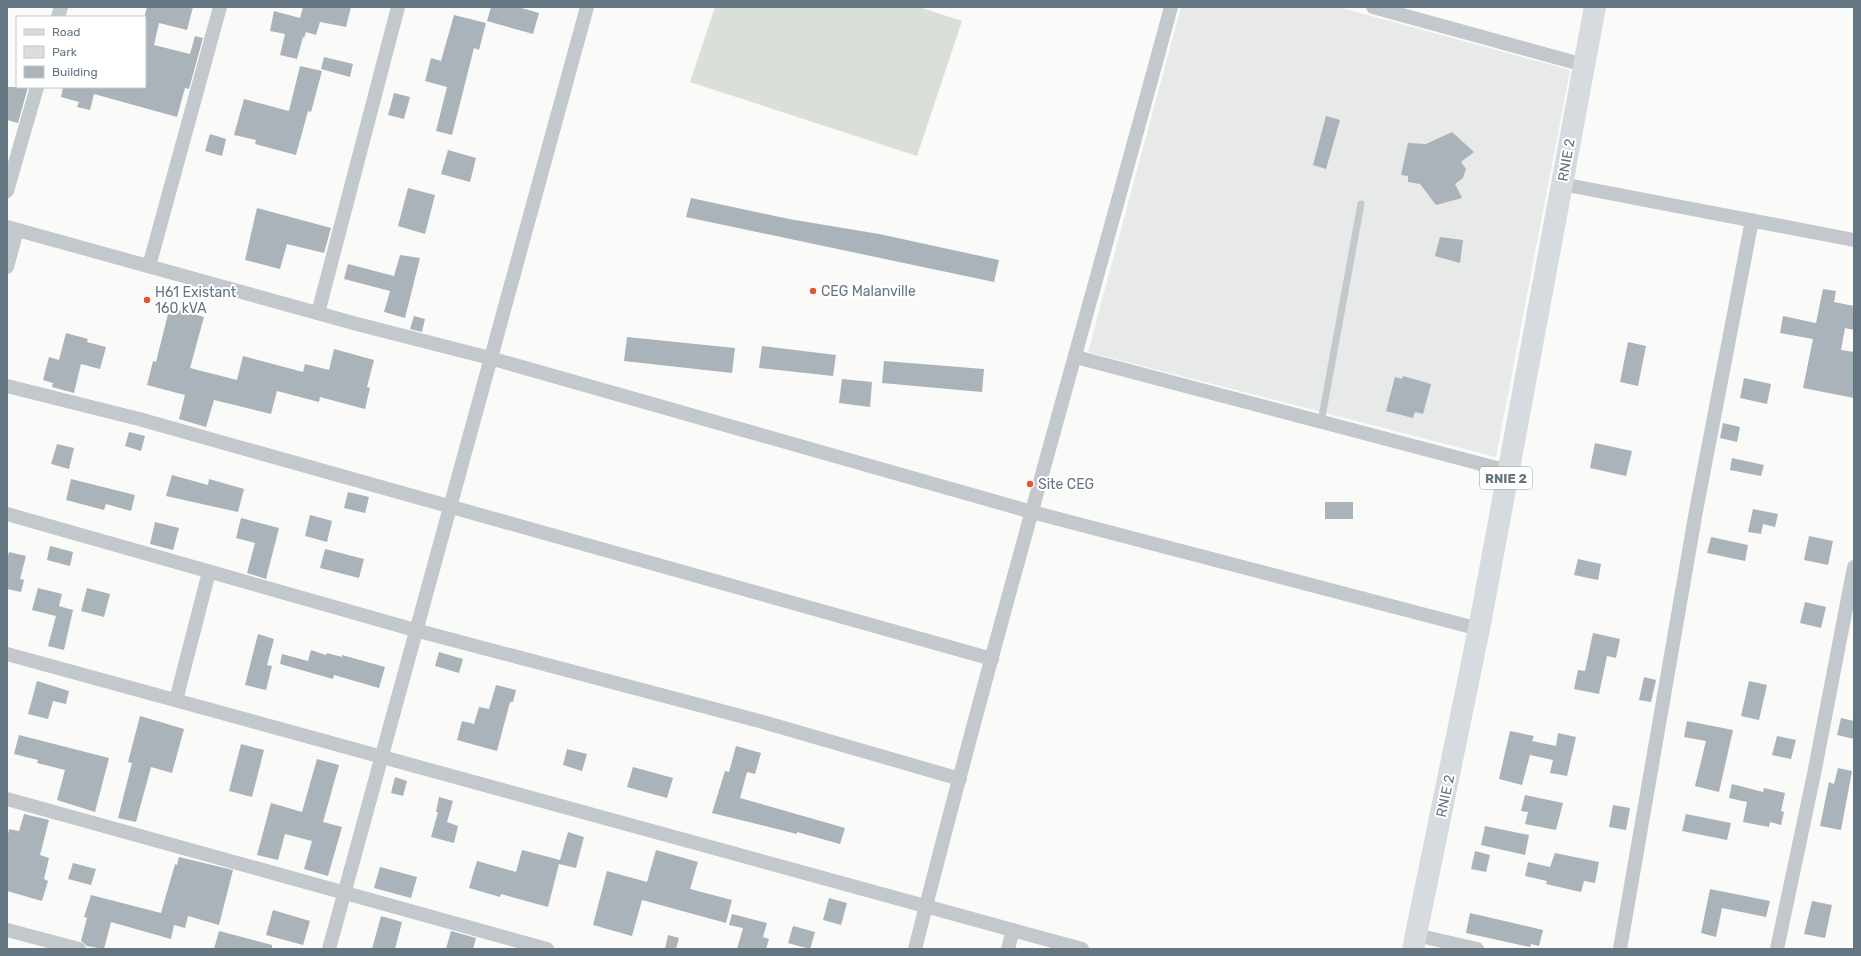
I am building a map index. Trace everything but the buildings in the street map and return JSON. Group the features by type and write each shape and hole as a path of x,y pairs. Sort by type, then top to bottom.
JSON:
{"main road":[{"name":"RNIE 2","path":"1415,942 1479,629 1595,7"}],"street":[{"path":"149,266 220,7"},
{"path":"318,313 398,7"},
{"path":"329,949 380,757 587,7"},
{"path":"914,949 1171,7"},
{"path":"1373,7 1584,65"},
{"path":"7,191 37,88"},
{"path":"1562,184 1854,240"},
{"path":"1620,949 1696,511 1752,220"},
{"path":"7,267 12,228 318,313 490,358 1032,512 1479,629"},
{"path":"1076,357 1508,471"},
{"path":"7,386 139,420 992,659"},
{"path":"7,514 415,630 763,722 960,779"},
{"path":"1777,949 1814,774 1854,567"},
{"path":"176,700 209,572"},
{"path":"7,654 1082,949"},
{"path":"7,799 547,949"},
{"path":"7,930 79,949"},
{"path":"1008,949 1013,930"},
{"path":"1415,942 1477,949"}],"lane":[{"path":"1321,422 1361,204"}],"shaded area":[{"path":"1181,7 1338,7 1570,70 1496,457 1088,352"}],"green space":[{"path":"715,7 919,7 962,21 917,156 690,82"}],"place":[{"name":"CEG Malanville","path":"813,291"},
{"name":"H61 Existant 160 kVA","path":"147,300"},
{"name":"Site CEG","path":"1030,484"}]}
